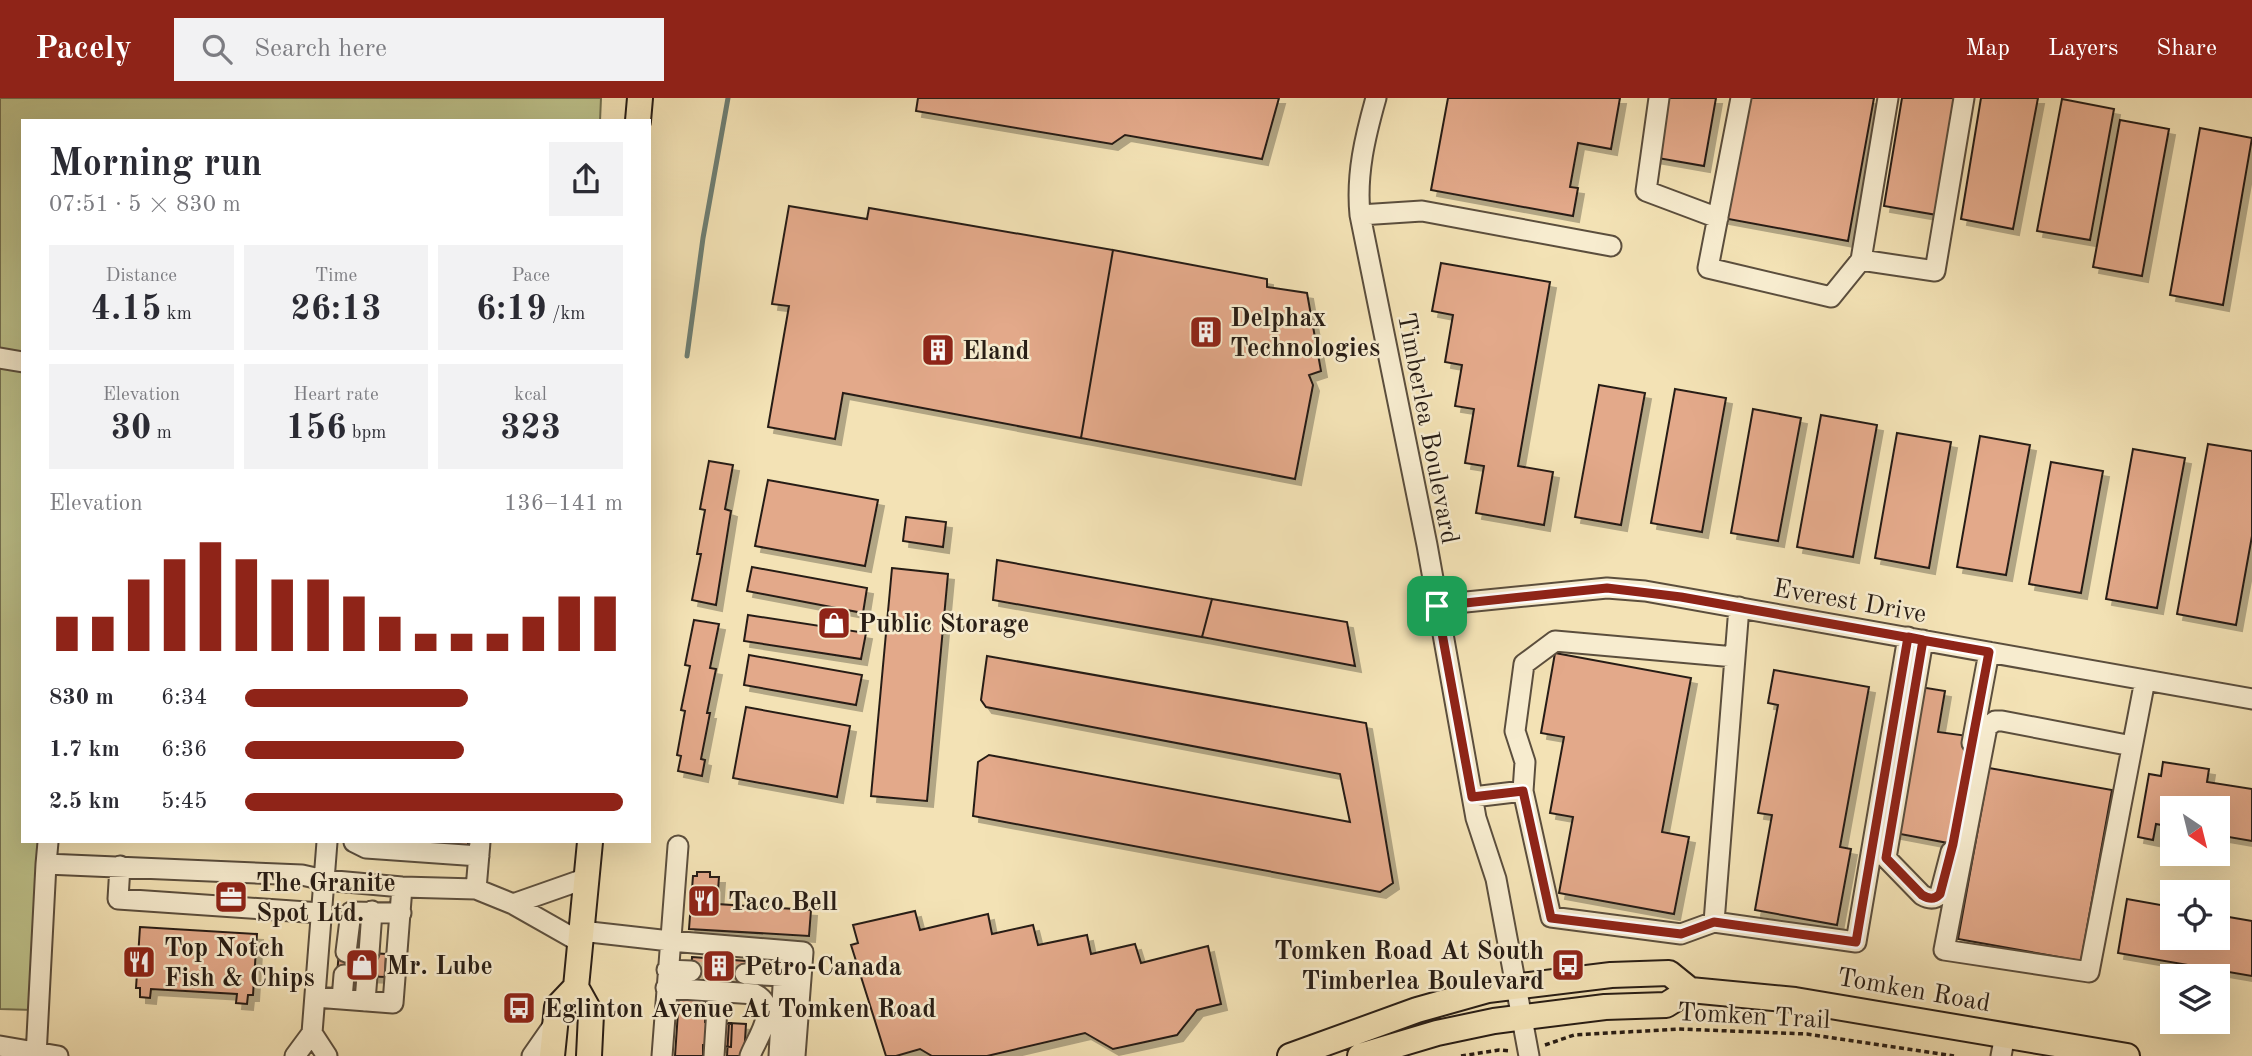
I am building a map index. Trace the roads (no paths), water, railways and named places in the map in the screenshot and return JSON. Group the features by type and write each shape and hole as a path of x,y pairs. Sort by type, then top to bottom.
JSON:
{"main road":[{"path":"638,119 640,98"},
{"path":"590,843 576,987 591,1014 592,1051"},
{"name":"Tomken Road","path":"1290,1056 1417,1010 1488,990 1611,975 1669,973 1690,990 1796,1000 2003,1045 2127,1056"},
{"path":"552,1056 557,1007 576,987"},
{"path":"1360,1056 1437,1032 1521,1017 1605,1007 1666,1005 1690,990"}],"street":[{"name":"Timberlea Boulevard","path":"1376,98 1364,140 1358,191 1360,215 1427,545 1476,818 1496,878 1529,1056"},
{"path":"1659,98 1646,191 1718,218"},
{"path":"1741,98 1709,268 1831,297 1861,260 1888,98"},
{"path":"1861,260 1934,271 1964,98"},
{"path":"1360,215 1422,211 1611,246"},
{"path":"0,358 21,362"},
{"name":"Everest Drive","path":"1437,606 1607,588 1645,591 2252,699"},
{"path":"1714,922 1740,607"},
{"path":"1735,657 1555,641 1524,664 1514,731 1525,762 1523,791 1551,918 1681,934 1714,922 1856,942 1915,638"},
{"path":"1915,638 1886,858 1929,898 1940,894 1953,844 1989,652"},
{"path":"2132,746 2002,721 1987,727 1944,950 2089,972 2145,680"},
{"path":"1472,797 1523,791"},
{"path":"36,1054 48,843"},
{"path":"295,1056 312,1033 327,843"},
{"path":"356,843 366,848 479,849 477,889"},
{"path":"662,1056 678,846"},
{"path":"46,864 302,876 402,887 477,889 581,937 803,952 795,1056"},
{"path":"120,866 118,899 321,913"},
{"path":"513,904 587,878"},
{"path":"315,997 393,1003 402,887"},
{"path":"357,953 366,911 401,913"},
{"path":"779,1056 785,951"},
{"path":"666,979 691,971"},
{"path":"745,974 783,976"},
{"path":"354,1000 356,976"},
{"path":"666,979 718,992 755,994 765,1004 764,1029 750,1056"},
{"path":"714,1056 718,992"},
{"path":"532,1056 556,1022"},
{"path":"312,1033 327,1056"},
{"path":"0,1046 58,1056"}],"waterway":[{"path":"687,356 703,238 728,98"}],"tunnel":[{"path":"356,976 357,952"},
{"path":"691,971 745,974"}],"place":[{"name":"Delphax Technologies","path":"1206,332"},
{"name":"Eland","path":"938,350"},
{"name":"Public Storage","path":"834,623"},
{"name":"The Granite Spot Ltd.","path":"231,897"},
{"name":"Taco Bell","path":"704,901"},
{"name":"Top Notch Fish & Chips","path":"139,962"},
{"name":"Mr. Lube","path":"362,965"},
{"name":"Tomken Road At South Timberlea Boulevard","path":"1568,965"},
{"name":"Petro-Canada","path":"719,966"},
{"name":"Eglinton Avenue At Tomken Road","path":"519,1008"}]}
